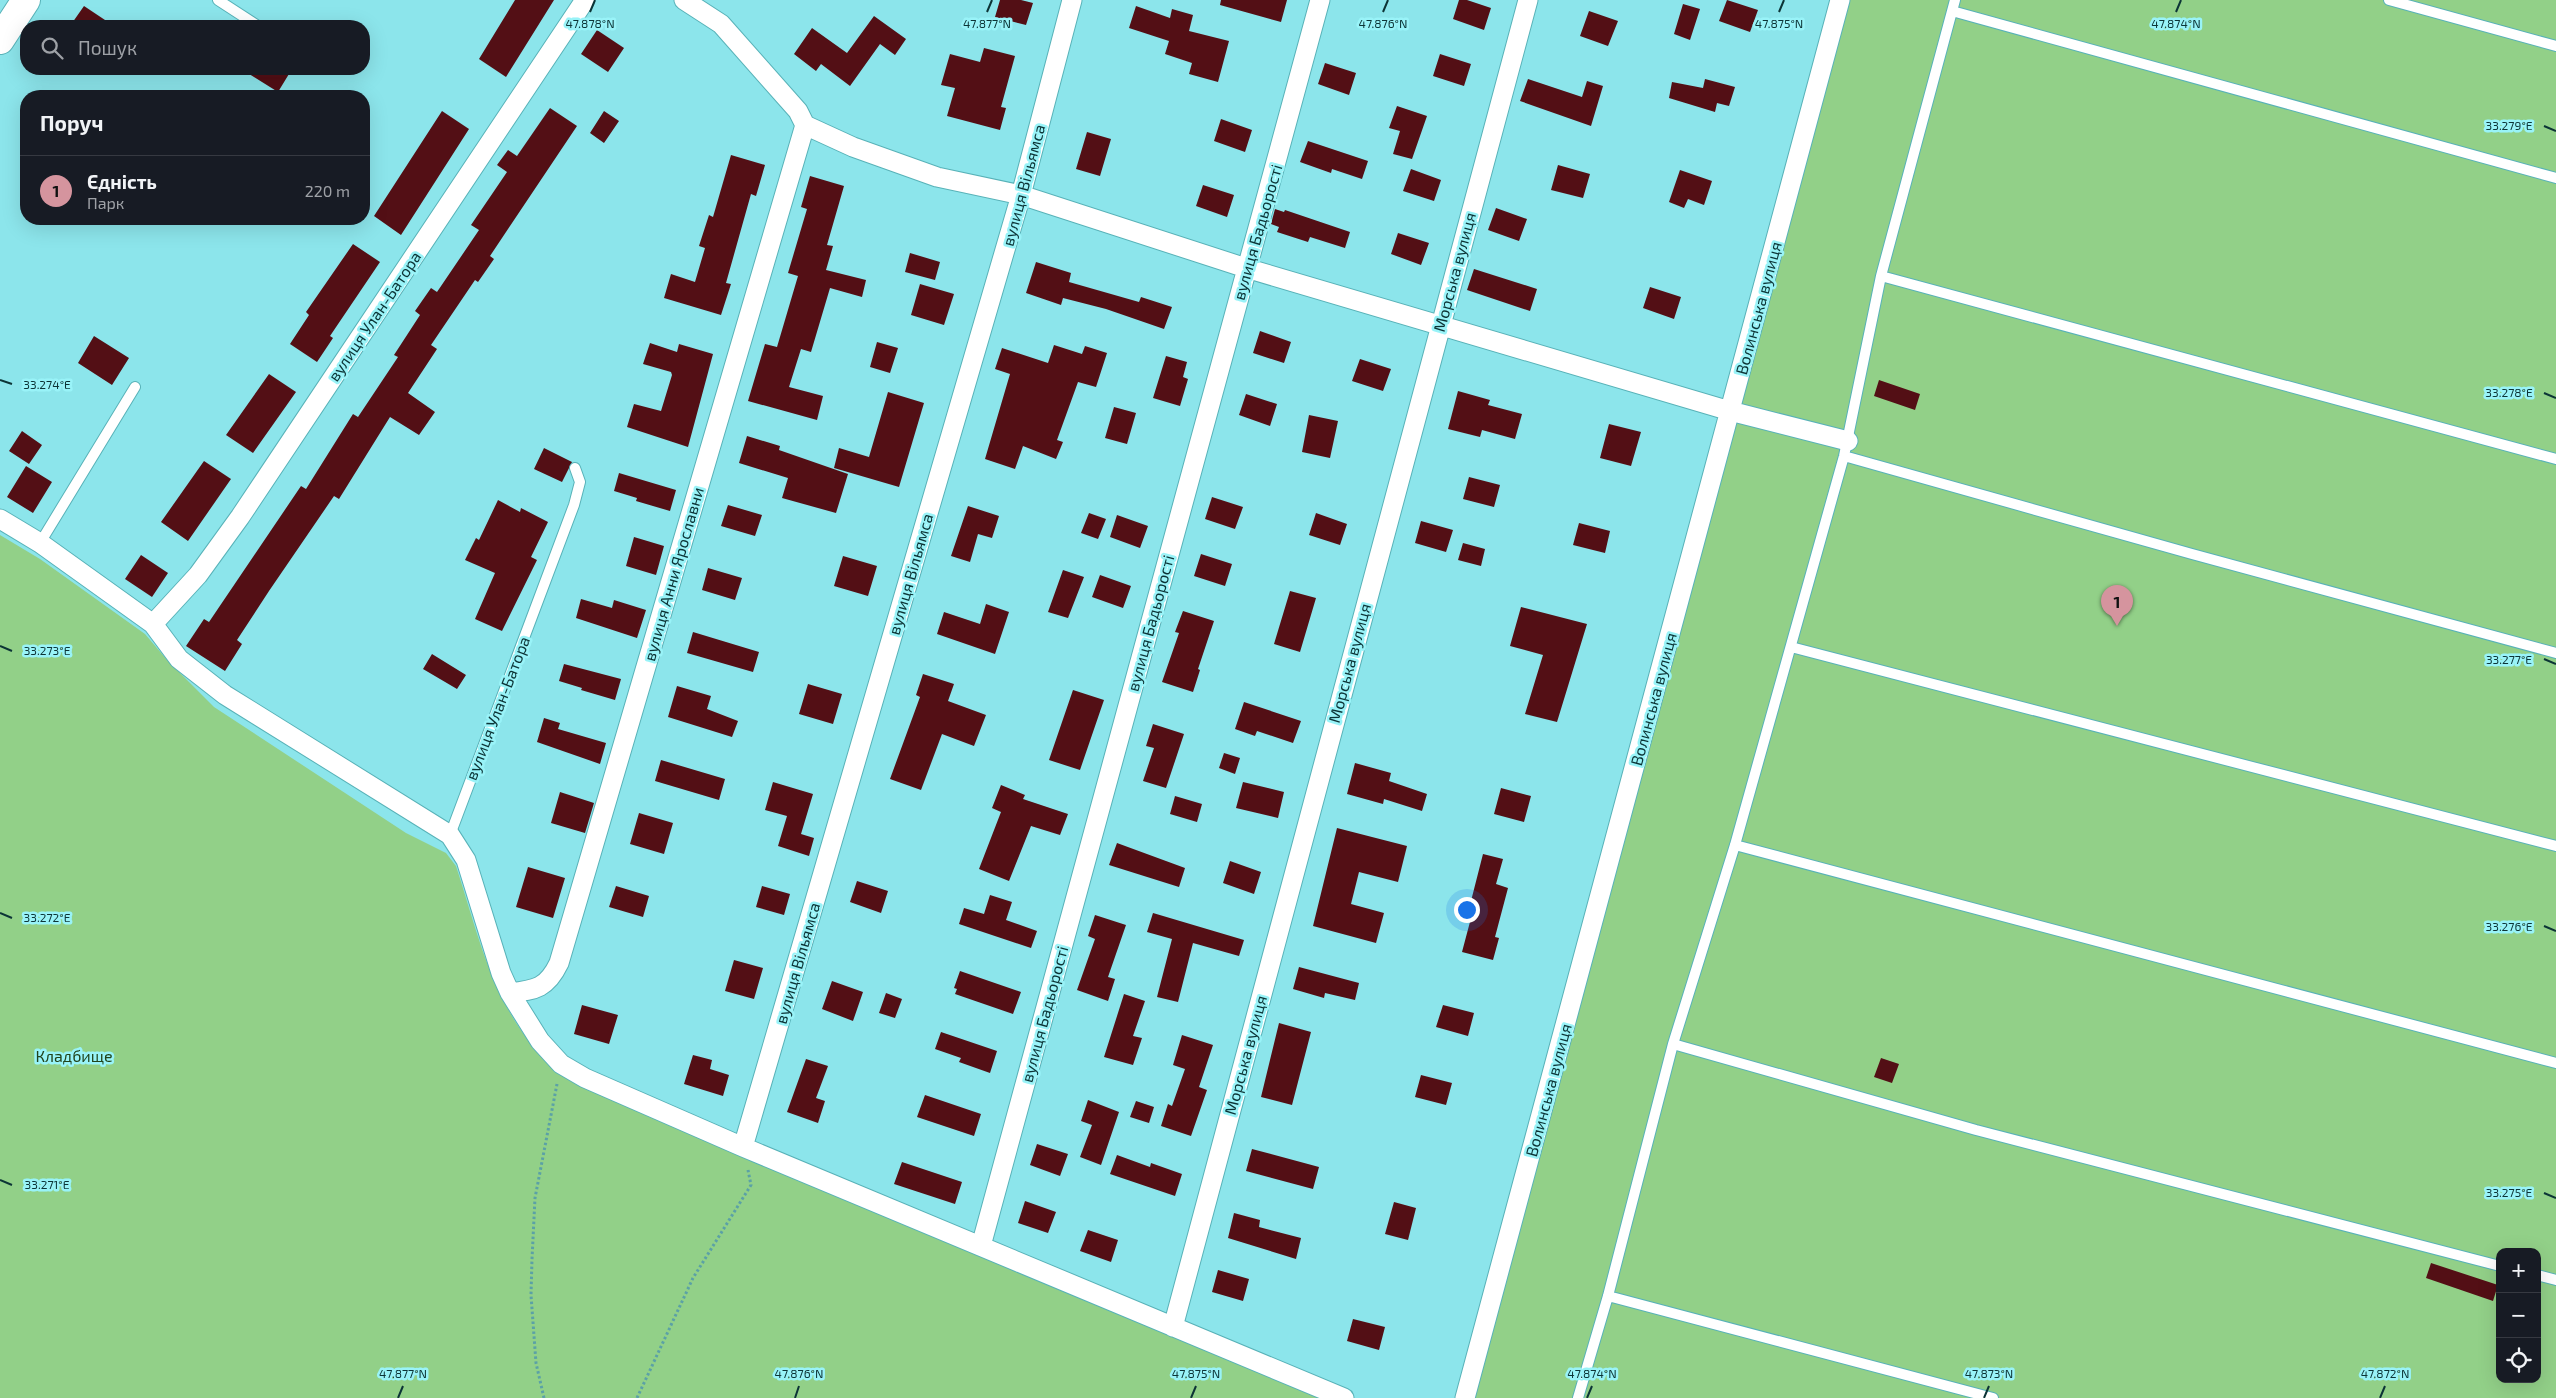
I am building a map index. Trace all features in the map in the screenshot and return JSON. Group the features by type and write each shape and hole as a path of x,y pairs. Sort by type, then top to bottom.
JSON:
{"main road":[{"path":"0,40 26,0"}],"street":[{"name":"вулиця Улан-Батора","path":"153,624 198,575 240,517 585,0"},
{"path":"684,0 722,24 798,110 805,125 853,147 937,177 1021,195 1246,268 1440,324 1846,449"},
{"name":"вулиця Вільямса","path":"744,1148 1021,195 1072,0"},
{"name":"вулиця Бадьорості","path":"981,1246 1320,0"},
{"name":"Морська вулиця","path":"1173,1327 1528,0"},
{"name":"Волинська вулиця","path":"1465,1398 1840,0"},
{"name":"вулиця Анни Ярославни","path":"510,993 540,987 552,980 559,963 805,125"},
{"path":"0,519 40,543 153,624 179,659 224,695 450,835 466,860 501,973 510,993 540,1041 561,1064 584,1078 744,1148 1344,1398"}],"lane":[{"path":"218,0 249,20"},
{"path":"1578,1398 1608,1296 1673,1044 1735,845 1846,449 1881,276 1955,0"},
{"path":"2389,0 2556,46"},
{"path":"1952,12 2556,178"},
{"path":"1881,276 2556,459"},
{"path":"40,543 134,387"},
{"path":"1846,449 2192,554 2556,653"},
{"name":"вулиця Улан-Батора","path":"450,835 574,505 580,482 575,468"},
{"path":"1792,647 2556,846"},
{"path":"1735,845 2556,1063"},
{"path":"1673,1044 1976,1130 2496,1265"},
{"path":"2541,1276 2556,1280"},
{"path":"1608,1296 1993,1398"}],"path":[{"path":"544,1398 536,1363 531,1295 534,1198 561,1064"},
{"path":"637,1398 693,1278 751,1185 744,1148"}],"green space":[{"path":"1847,0 2556,0 2556,1398 1472,1398"},
{"name":"Кладбище","path":"0,535 40,559 145,634 168,661 214,707 406,833 446,853 456,866 484,955 502,998 526,1037 554,1068 1323,1398 0,1398"}],"building":[{"path":"515,0 554,0 506,77 479,59"},
{"path":"1000,0 1021,0 1033,3 1026,25 995,17"},
{"path":"1221,0 1287,0 1281,22 1220,5"},
{"path":"1459,0 1467,0 1491,8 1484,30 1453,19"},
{"path":"1727,0 1758,10 1750,32 1719,21"},
{"path":"1683,4 1700,9 1690,40 1674,34"},
{"path":"84,6 105,20 74,20"},
{"path":"1136,6 1170,18 1172,9 1193,15 1189,31 1229,41 1218,82 1189,74 1192,63 1165,54 1169,41 1129,28"},
{"path":"1589,11 1618,21 1608,46 1580,36"},
{"path":"874,16 906,39 895,55 880,44 850,86 821,64 816,71 794,54 812,28 847,53"},
{"path":"597,30 624,48 608,72 581,54"},
{"path":"984,48 1015,56 1001,107 1006,108 1000,130 947,116 955,88 941,85 950,54 980,62"},
{"path":"1440,54 1471,64 1464,86 1433,76"},
{"path":"1325,63 1356,73 1349,95 1318,84"},
{"path":"251,75 288,75 279,90 275,90"},
{"path":"1528,79 1582,97 1587,81 1603,86 1591,126 1520,101"},
{"path":"1705,79 1735,87 1729,106 1717,103 1715,112 1669,98 1672,82 1703,88"},
{"path":"1397,106 1427,116 1412,159 1393,154 1400,131 1389,128"},
{"path":"550,108 577,126 490,256 494,259 478,282 475,280 431,345 437,349 408,393 435,412 419,435 390,417 339,499 334,496 237,640 242,644 225,671 186,646 204,619 209,622 301,486 306,489 353,414 358,417 398,357 394,355 420,315 415,311 431,288 437,292 479,230 471,225 507,172 497,165 508,150 517,156"},
{"path":"442,111 469,129 401,235 374,216"},
{"path":"604,111 619,121 604,143 590,133"},
{"path":"1221,119 1252,130 1245,152 1214,141"},
{"path":"1087,132 1111,139 1100,176 1076,169"},
{"path":"1308,141 1368,161 1362,179 1332,169 1331,173 1300,162"},
{"path":"731,155 765,165 756,196 751,194 726,283 731,284 721,315 664,298 671,274 695,282 705,248 699,246 709,215 713,217"},
{"path":"1558,165 1590,174 1583,198 1551,190"},
{"path":"1411,169 1441,180 1434,201 1403,191"},
{"path":"1680,170 1712,181 1704,205 1688,199 1684,208 1669,202"},
{"path":"810,176 844,186 827,245 833,246 826,270 866,280 862,297 830,288 811,352 801,349 789,387 823,396 817,420 748,401 765,344 777,347 798,276 788,273 807,209 801,207"},
{"path":"1203,185 1234,195 1227,217 1196,206"},
{"path":"1496,208 1527,219 1519,241 1488,230"},
{"path":"1275,209 1284,212 1285,210 1350,232 1345,248 1310,237 1308,242 1277,232 1279,227 1271,224"},
{"path":"1398,233 1429,243 1421,265 1391,254"},
{"path":"353,244 380,262 330,336 333,338 317,362 290,344 309,315 306,312"},
{"path":"910,253 940,262 935,280 905,272"},
{"path":"1036,262 1071,273 1069,282 1139,302 1141,297 1172,307 1164,329 1106,309 1063,298 1061,305 1026,293"},
{"path":"1474,269 1537,289 1530,311 1467,290"},
{"path":"920,284 954,294 944,325 911,315"},
{"path":"1650,287 1681,297 1674,319 1643,308"},
{"path":"1260,331 1291,342 1284,363 1253,353"},
{"path":"94,336 129,358 112,385 78,363"},
{"path":"877,342 898,348 890,373 870,367"},
{"path":"650,343 677,352 679,344 713,354 688,447 627,427 634,404 661,411 672,375 671,372 643,364"},
{"path":"1054,345 1082,354 1085,346 1107,353 1096,387 1078,382 1057,440 1063,442 1056,459 1023,446 1015,469 985,459 1010,374 995,369 1002,348 1048,363"},
{"path":"1166,356 1187,362 1183,377 1188,379 1180,406 1153,398"},
{"path":"1360,359 1391,369 1383,391 1352,381"},
{"path":"269,374 296,392 253,453 226,435"},
{"path":"1879,380 1920,394 1915,410 1874,396"},
{"path":"1458,391 1490,400 1488,405 1522,414 1515,439 1482,430 1480,437 1448,429"},
{"path":"888,392 924,403 899,487 834,468 839,448 869,457"},
{"path":"1246,394 1277,404 1270,426 1239,415"},
{"path":"1114,407 1136,413 1127,444 1105,438"},
{"path":"1309,415 1338,421 1330,458 1302,452"},
{"path":"1609,424 1641,432 1631,466 1600,458"},
{"path":"22,431 42,445 29,464 9,451"},
{"path":"747,436 780,446 779,450 848,474 836,513 782,498 788,478 739,463"},
{"path":"544,448 572,462 562,482 534,469"},
{"path":"204,461 231,479 188,541 161,522"},
{"path":"26,466 52,482 33,513 7,497"},
{"path":"619,473 676,490 670,511 636,501 637,498 614,491"},
{"path":"1469,477 1500,485 1494,507 1463,499"},
{"path":"1212,497 1243,507 1235,529 1205,519"},
{"path":"498,500 520,512 521,508 548,522 531,557 537,560 502,631 475,619 495,573 465,560 476,538 479,540"},
{"path":"728,505 762,515 755,536 721,526"},
{"path":"968,506 999,516 992,538 978,534 970,562 951,556"},
{"path":"1089,513 1106,519 1098,539 1081,533"},
{"path":"1316,513 1347,524 1340,545 1309,535"},
{"path":"1117,515 1148,526 1140,548 1110,537"},
{"path":"1421,521 1453,530 1446,552 1415,543"},
{"path":"1579,523 1610,531 1605,553 1573,545"},
{"path":"634,537 664,546 656,575 626,566"},
{"path":"1463,543 1485,549 1481,566 1458,560"},
{"path":"1201,554 1232,564 1225,586 1194,576"},
{"path":"141,555 168,573 152,597 125,579"},
{"path":"843,556 877,566 868,596 834,586"},
{"path":"708,568 742,578 735,600 702,590"},
{"path":"1063,570 1084,577 1068,618 1048,612"},
{"path":"1100,575 1131,586 1123,608 1092,597"},
{"path":"1290,591 1316,598 1300,652 1274,644"},
{"path":"581,599 612,608 614,600 646,610 637,638 576,618"},
{"path":"986,604 1009,612 995,654 937,634 944,612 980,624"},
{"path":"1521,607 1587,624 1557,722 1525,714 1543,655 1510,646"},
{"path":"1183,611 1214,621 1198,669 1200,670 1193,692 1162,682 1179,633 1175,632"},
{"path":"693,632 759,652 753,672 687,653"},
{"path":"432,654 466,675 457,689 423,669"},
{"path":"564,664 621,679 615,700 559,681"},
{"path":"923,674 954,684 948,701 986,715 974,746 942,734 921,790 890,779 920,697 916,695"},
{"path":"808,684 842,694 833,724 799,714"},
{"path":"677,686 711,696 707,709 738,721 732,737 668,717"},
{"path":"1073,690 1104,700 1080,770 1049,760"},
{"path":"1244,702 1301,721 1293,743 1257,731 1255,736 1235,729"},
{"path":"544,718 560,723 558,729 606,743 600,764 537,742"},
{"path":"1153,724 1184,734 1166,788 1143,781 1154,748 1146,746"},
{"path":"1224,753 1240,758 1235,774 1219,768"},
{"path":"661,760 725,779 719,800 655,781"},
{"path":"1355,763 1391,773 1389,781 1427,794 1422,811 1384,799 1383,804 1347,794"},
{"path":"773,782 813,794 801,834 814,838 809,856 778,846 787,816 765,810"},
{"path":"1243,782 1284,792 1278,818 1236,808"},
{"path":"1001,785 1025,795 1023,799 1068,814 1060,835 1031,826 1009,881 979,869 1001,812 992,808"},
{"path":"1501,788 1531,796 1524,822 1494,814"},
{"path":"560,792 594,803 585,833 551,823"},
{"path":"1175,796 1202,804 1197,822 1170,814"},
{"path":"639,813 673,823 664,854 630,844"},
{"path":"1337,828 1407,846 1398,882 1359,872 1351,904 1384,913 1376,943 1313,926"},
{"path":"1117,843 1185,868 1179,887 1109,865"},
{"path":"1483,854 1503,859 1496,884 1508,888 1495,937 1499,938 1493,960 1462,952 1475,903 1471,901"},
{"path":"1230,861 1261,872 1254,894 1223,883"},
{"path":"528,867 565,878 553,918 516,907"},
{"path":"857,881 888,891 881,913 850,902"},
{"path":"616,886 649,896 643,917 609,907"},
{"path":"762,886 790,894 784,915 756,907"},
{"path":"990,895 1012,902 1006,920 1037,931 1031,948 959,924 964,908 984,914"},
{"path":"1153,913 1244,940 1239,956 1193,943 1178,1002 1157,997 1172,939 1147,932"},
{"path":"1095,915 1126,925 1108,977 1115,979 1108,1001 1077,990 1095,939 1088,936"},
{"path":"734,960 763,968 754,999 725,991"},
{"path":"1299,967 1359,983 1355,1000 1325,993 1324,998 1293,989"},
{"path":"960,971 1021,992 1013,1014 955,994 957,989 954,988"},
{"path":"832,981 863,992 853,1021 822,1009"},
{"path":"886,993 902,999 895,1018 879,1013"},
{"path":"1124,994 1145,1001 1133,1036 1142,1038 1133,1065 1104,1057"},
{"path":"582,1005 618,1015 609,1044 574,1034"},
{"path":"1443,1005 1474,1013 1468,1036 1436,1027"},
{"path":"1279,1023 1311,1032 1292,1105 1261,1097"},
{"path":"941,1032 997,1051 990,1073 959,1062 961,1058 935,1049"},
{"path":"1182,1035 1213,1045 1199,1087 1207,1090 1191,1136 1161,1126 1168,1104 1172,1106 1185,1069 1173,1065"},
{"path":"693,1055 712,1060 710,1069 729,1075 723,1096 684,1084"},
{"path":"1881,1058 1899,1064 1892,1083 1874,1077"},
{"path":"806,1059 828,1066 816,1098 825,1101 818,1123 787,1112"},
{"path":"1421,1075 1452,1083 1446,1105 1415,1097"},
{"path":"925,1095 981,1114 974,1136 917,1117"},
{"path":"1088,1100 1119,1112 1101,1165 1080,1157 1092,1125 1081,1121"},
{"path":"1136,1101 1154,1107 1149,1123 1130,1117"},
{"path":"1037,1144 1068,1154 1060,1176 1030,1165"},
{"path":"1252,1149 1319,1167 1313,1189 1246,1171"},
{"path":"1117,1155 1150,1167 1151,1163 1182,1174 1175,1196 1110,1174"},
{"path":"902,1162 962,1182 955,1204 894,1184"},
{"path":"1025,1201 1056,1212 1048,1233 1018,1223"},
{"path":"1394,1202 1416,1208 1408,1240 1385,1234"},
{"path":"1234,1213 1260,1220 1259,1227 1301,1238 1296,1259 1228,1238"},
{"path":"1088,1230 1118,1240 1111,1262 1080,1251"},
{"path":"2431,1263 2496,1284 2496,1291 2493,1301 2426,1278"},
{"path":"1218,1270 1249,1279 1243,1301 1212,1292"},
{"path":"1353,1319 1385,1327 1379,1350 1347,1341"}],"place":[{"name":"Єдність","path":"2117,626"}]}
